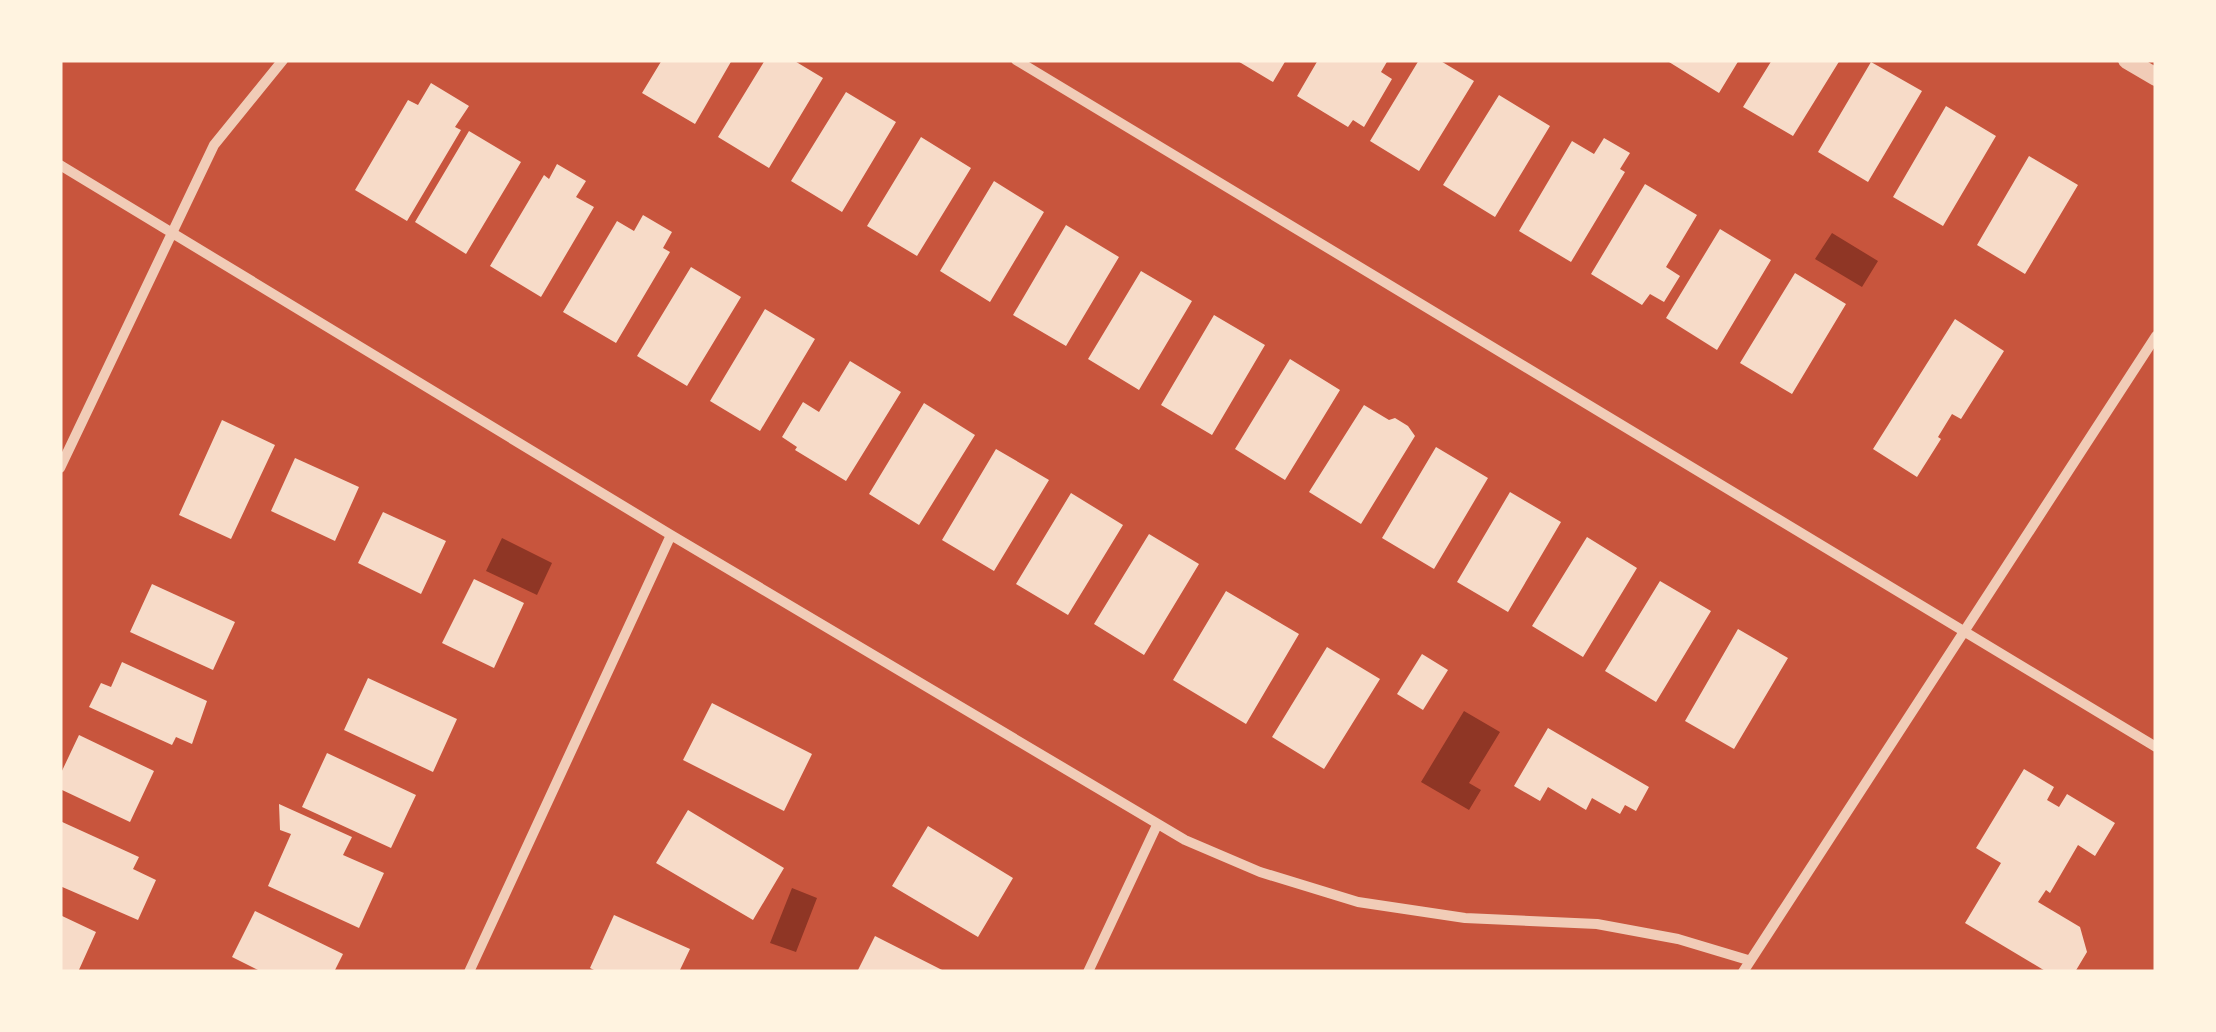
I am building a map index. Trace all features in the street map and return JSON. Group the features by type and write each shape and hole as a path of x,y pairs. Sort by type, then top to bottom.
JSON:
{"street":[{"path":"60,468 214,145 282,60"},
{"path":"1016,60 2156,747"},
{"path":"2128,60 2156,77"},
{"path":"60,165 1157,825 1260,872 1358,902 1465,918 1597,924 1678,939 1745,966 2156,336"},
{"path":"469,972 671,535"},
{"path":"1088,972 1157,825"}],"shaded area":[{"path":"1832,233 1878,261 1862,287 1815,259"},
{"path":"502,538 552,563 537,595 486,571"},
{"path":"1464,711 1500,732 1469,783 1481,790 1469,810 1421,782"},
{"path":"792,888 817,898 796,952 770,943"}],"building":[{"path":"662,60 732,60 695,124 642,93"},
{"path":"765,60 793,60 823,78 769,168 718,137"},
{"path":"1236,60 1286,60 1273,82"},
{"path":"1318,60 1388,60 1381,72 1392,79 1364,127 1353,120 1348,127 1297,96"},
{"path":"1419,60 1439,60 1474,81 1419,171 1370,141"},
{"path":"1670,60 1739,60 1719,93"},
{"path":"1772,60 1840,60 1793,136 1743,107"},
{"path":"1871,62 1922,91 1868,182 1818,152"},
{"path":"431,83 469,106 455,127 461,130 407,221 355,190 408,100 418,105"},
{"path":"846,92 896,122 842,212 791,181"},
{"path":"1499,95 1550,126 1495,217 1443,185"},
{"path":"1946,106 1996,136 1943,226 1893,197"},
{"path":"469,131 521,162 466,254 415,222"},
{"path":"921,137 971,168 917,256 867,226"},
{"path":"1604,138 1630,153 1620,169 1625,172 1571,262 1519,231 1572,141 1594,154"},
{"path":"2029,156 2078,185 2025,274 1977,245"},
{"path":"557,164 586,181 576,197 594,207 541,297 490,266 544,175 549,179"},
{"path":"994,181 1044,212 990,302 940,271"},
{"path":"1645,184 1697,215 1666,267 1680,276 1664,302 1650,294 1642,305 1591,274"},
{"path":"643,215 672,232 663,248 670,252 616,343 563,312 617,221 634,231"},
{"path":"1066,225 1119,257 1066,346 1013,315"},
{"path":"1720,229 1771,260 1717,350 1666,318"},
{"path":"691,267 741,297 687,386 637,356"},
{"path":"1141,271 1192,301 1139,390 1088,359"},
{"path":"1795,273 1846,304 1792,394 1740,363"},
{"path":"765,309 815,339 760,431 710,401"},
{"path":"1214,315 1265,345 1212,435 1161,405"},
{"path":"1955,319 2004,351 1961,419 1952,414 1917,477 1873,449"},
{"path":"1290,359 1340,390 1285,480 1235,449"},
{"path":"850,361 901,392 846,481 795,450 797,447 782,437 803,402 819,412"},
{"path":"924,403 975,435 919,525 869,494"},
{"path":"1364,405 1389,420 1395,418 1415,436 1361,524 1309,492"},
{"path":"222,420 275,445 231,539 179,515"},
{"path":"1436,447 1488,478 1434,569 1382,538"},
{"path":"996,449 1049,480 994,571 942,540"},
{"path":"295,458 359,487 335,541 271,511"},
{"path":"1510,492 1561,522 1508,612 1457,582"},
{"path":"1071,493 1123,525 1068,615 1016,584"},
{"path":"383,512 446,541 421,594 358,563"},
{"path":"1149,534 1199,564 1144,655 1094,624"},
{"path":"1587,537 1637,568 1583,657 1532,626"},
{"path":"474,579 524,603 494,668 442,643"},
{"path":"1660,581 1711,611 1656,702 1605,671"},
{"path":"152,584 235,622 213,670 130,632"},
{"path":"1226,591 1299,634 1246,724 1173,680"},
{"path":"1738,629 1788,658 1734,749 1685,721"},
{"path":"1327,647 1380,679 1324,769 1272,737"},
{"path":"1422,654 1448,670 1423,710 1397,694"},
{"path":"122,662 207,701 192,744 176,737 172,745 89,707 101,683 111,687"},
{"path":"368,678 457,719 433,772 344,730"},
{"path":"712,703 812,754 784,811 683,760"},
{"path":"1548,728 1649,787 1636,811 1625,805 1620,814 1592,798 1586,810 1548,787 1540,801 1514,786"},
{"path":"79,735 154,771 130,822 60,789 60,775"},
{"path":"327,753 416,795 391,848 302,807"},
{"path":"2024,769 2054,787 2047,800 2059,807 2067,794 2115,823 2095,856 2078,845 2050,893 2046,890 2038,902 2080,927 2087,952 2075,972 2047,972 1965,923 2001,863 1976,848"},
{"path":"279,804 352,837 343,855 384,873 359,928 268,886 291,834 280,830"},
{"path":"688,810 784,868 753,920 656,863"},
{"path":"60,821 139,857 133,869 156,880 138,920 60,886"},
{"path":"928,826 1013,878 978,937 892,886"},
{"path":"255,911 343,954 334,972 262,972 232,957"},
{"path":"60,915 96,932 78,972 60,972"},
{"path":"614,915 690,949 679,972 598,972 590,968"},
{"path":"875,936 946,972 857,972"}]}
